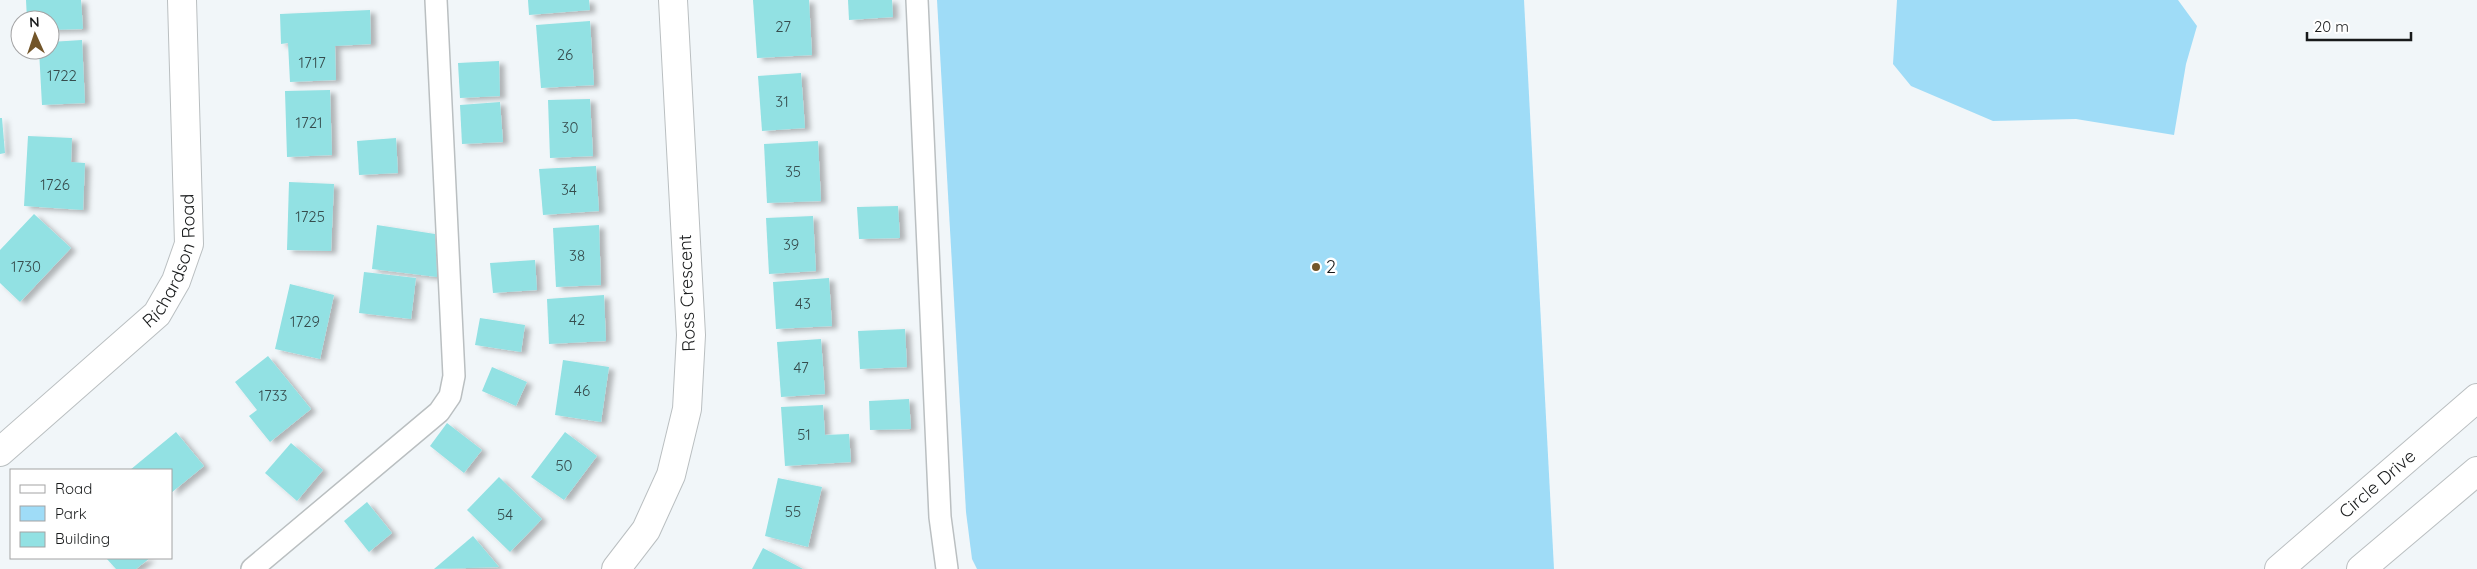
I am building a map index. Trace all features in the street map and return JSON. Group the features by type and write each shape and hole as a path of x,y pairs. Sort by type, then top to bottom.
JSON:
{"main road":[{"name":"Richardson Road","path":"0,452 157,314 176,281 189,244 182,0"},
{"name":"Ross Crescent","path":"616,569 646,530 671,475 687,409 691,336 673,0"},
{"name":"Circle Drive","path":"2279,569 2477,398"},
{"path":"2361,569 2477,471"}],"lane":[{"path":"252,569 439,412 450,396 454,376 436,0"},
{"path":"917,0 940,517 947,569"}],"green space":[{"path":"937,0 1524,0 1554,569 977,569 972,559 966,512"},
{"path":"1897,0 2178,0 2197,26 2186,64 2174,135 2076,119 1993,121 1911,86 1893,64"}],"building":[{"path":"26,0 81,0 83,29 60,30 60,10 26,10"},
{"path":"528,0 589,0 590,10 529,15"},
{"path":"753,0 809,0 812,55 757,58"},
{"path":"848,0 892,0 893,17 849,20"},
{"path":"370,10 371,44 335,46 336,80 290,82 288,43 281,44 280,14"},
{"path":"590,21 594,85 541,88 536,25"},
{"path":"82,40 85,103 42,105 40,60 60,60 60,41"},
{"path":"499,61 500,96 460,98 458,63"},
{"path":"801,73 805,128 762,131 758,76"},
{"path":"330,90 332,155 287,157 285,91"},
{"path":"590,99 593,156 550,158 548,100"},
{"path":"500,102 503,142 462,144 460,105"},
{"path":"0,118 2,118 5,153 0,154"},
{"path":"28,136 72,138 71,162 85,163 83,210 24,206"},
{"path":"396,138 398,173 359,175 357,141"},
{"path":"818,141 821,201 767,203 764,144"},
{"path":"596,166 599,211 543,215 539,169"},
{"path":"289,182 334,184 331,251 287,250"},
{"path":"898,206 900,238 859,239 857,207"},
{"path":"34,214 71,248 20,302 0,283 0,250"},
{"path":"813,216 816,271 769,274 766,218"},
{"path":"377,225 435,234 437,277 372,269"},
{"path":"599,225 601,285 556,287 553,228"},
{"path":"535,260 537,290 493,293 490,263"},
{"path":"364,272 416,278 411,319 359,313"},
{"path":"829,278 832,326 776,329 773,282"},
{"path":"290,284 334,295 320,359 275,349"},
{"path":"604,295 606,341 549,344 547,299"},
{"path":"480,318 525,325 521,352 475,345"},
{"path":"905,329 907,367 860,369 858,331"},
{"path":"821,339 825,394 781,397 777,342"},
{"path":"268,356 311,409 270,442 249,416 257,410 235,382"},
{"path":"563,360 609,367 601,422 555,415"},
{"path":"492,367 527,382 516,406 482,391"},
{"path":"909,399 911,429 870,430 869,401"},
{"path":"823,405 825,435 849,434 851,462 785,466 781,407"},
{"path":"447,423 482,450 464,473 430,446"},
{"path":"176,432 204,466 172,492 172,469 131,469"},
{"path":"565,432 597,456 564,500 531,477"},
{"path":"291,443 323,470 297,501 265,473"},
{"path":"499,477 542,519 510,552 467,510"},
{"path":"778,478 822,487 808,547 765,536"},
{"path":"367,502 392,533 369,552 344,521"},
{"path":"473,536 499,567 434,569"},
{"path":"763,548 803,569 752,569"},
{"path":"107,559 149,559 136,569 116,569"}],"place":[{"name":"2","path":"1316,267"}]}
